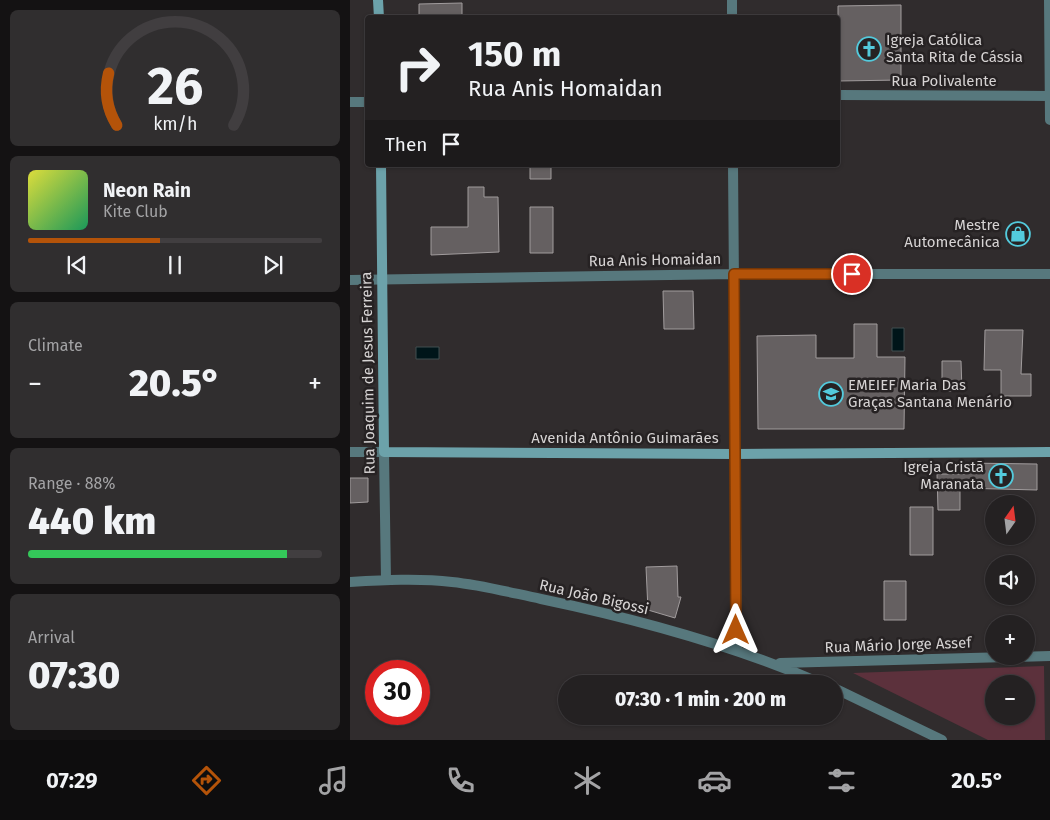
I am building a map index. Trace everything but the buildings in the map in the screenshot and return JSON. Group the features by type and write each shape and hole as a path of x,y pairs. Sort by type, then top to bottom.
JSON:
{"street":[{"path":"378,0 378,15"},
{"path":"732,0 732,15"},
{"path":"1049,0 1050,120"},
{"name":"Rua Polivalente","path":"840,95 1050,96"},
{"path":"350,102 365,102"},
{"name":"Rua Joaquim de Jesus Ferreira","path":"381,167 386,580"},
{"path":"733,167 736,649"},
{"name":"Rua Anis Homaidan","path":"350,280 734,274 1050,274"},
{"name":"Avenida Antônio Guimarães","path":"350,452 735,454 1050,452"},
{"name":"Rua João Bigossi","path":"350,582 386,580 450,582 597,611 736,649 802,675"},
{"name":"Rua Mário Jorge Assef","path":"777,664 1050,656"},
{"path":"843,692 942,740"}],"shaded area":[{"path":"892,328 904,328 904,351 892,351"},
{"path":"416,347 439,347 439,359 416,359"},
{"path":"1044,666 1045,740 988,740 853,673"}],"place":[{"name":"Igreja Católica Santa Rita de Cássia","path":"869,49"},
{"name":"Mestre Automecânica","path":"1018,234"},
{"name":"EMEIEF Maria Das Graças Santana Menário","path":"831,394"},
{"name":"Igreja Cristã Maranata","path":"1001,476"}],"route":[{"path":"736,630 734,274 852,274"}]}
